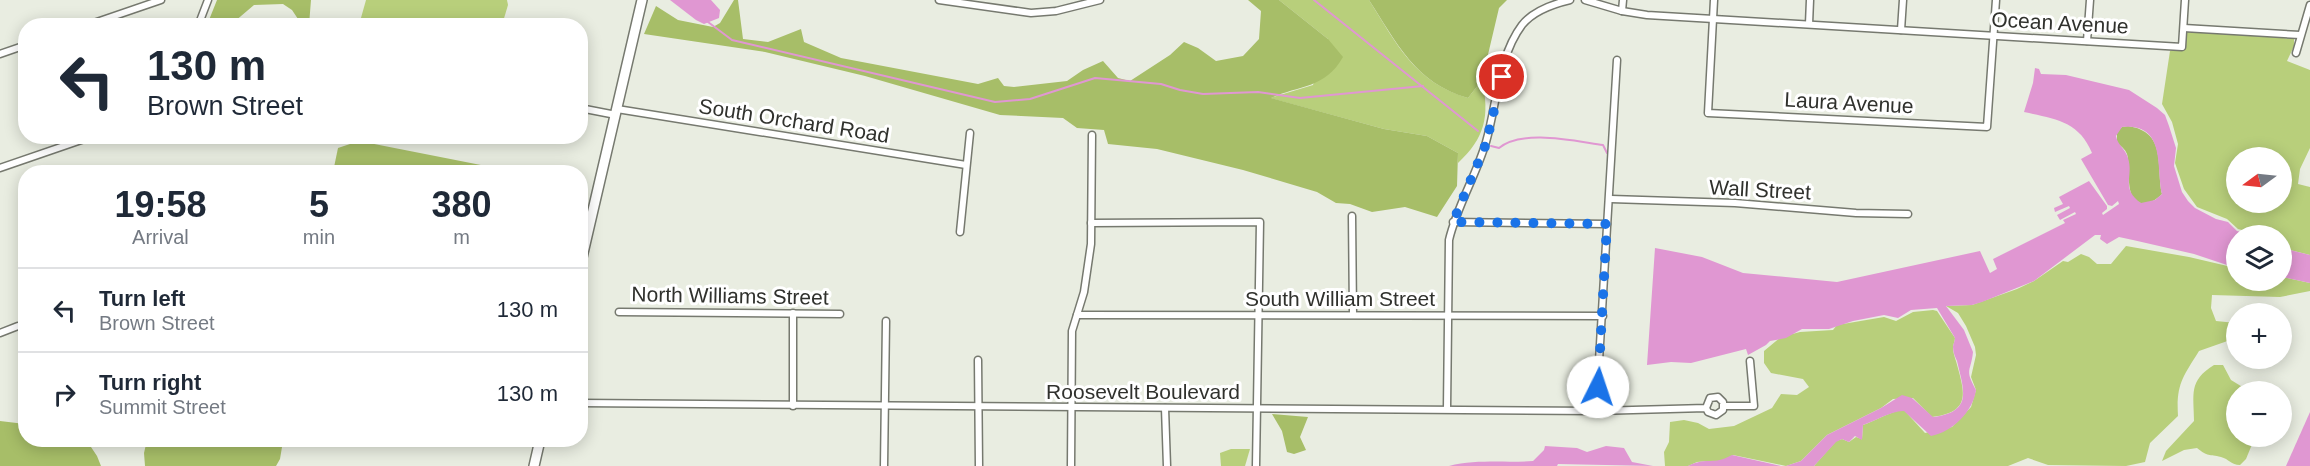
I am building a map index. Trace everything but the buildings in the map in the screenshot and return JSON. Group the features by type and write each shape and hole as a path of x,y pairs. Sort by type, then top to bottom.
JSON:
{"main road":[{"path":"588,233 642,0"},
{"path":"534,466 538,447"}],"street":[{"path":"108,18 161,0"},
{"path":"201,18 208,0"},
{"path":"939,0 1042,13 1100,0"},
{"path":"1447,409 1449,240 1453,222 1486,144 1512,41 1528,18 1558,3 1570,0"},
{"name":"Ocean Avenue","path":"1585,0 1622,11 1647,15 2182,46 2184,28"},
{"path":"1622,11 1623,0"},
{"path":"1713,18 1714,0"},
{"path":"1809,24 1810,0"},
{"path":"1901,30 1903,0"},
{"path":"1994,36 1996,0"},
{"path":"2087,40 2090,0"},
{"path":"2185,0 2184,28 2300,35"},
{"path":"2296,53 2310,5"},
{"name":"Laura Avenue","path":"1713,18 1708,113 1987,127 1994,36"},
{"path":"0,54 18,48"},
{"path":"1596,411 1607,224 1611,199 1617,60"},
{"name":"South Orchard Road","path":"588,109 966,165"},
{"path":"960,232 970,133"},
{"path":"1071,466 1072,331 1088,269 1092,135"},
{"path":"0,168 70,144"},
{"name":"Wall Street","path":"1611,199 1735,203 1856,213 1908,214"},
{"path":"1352,216 1353,315"},
{"path":"1090,223 1260,222 1256,466"},
{"path":"1453,222 1607,224"},
{"name":"North Williams Street","path":"619,312 840,314"},
{"path":"793,313 793,406"},
{"name":"South William Street","path":"1077,315 1603,316"},
{"path":"884,466 886,321"},
{"path":"0,333 18,326"},
{"path":"978,360 979,466"},
{"name":"Roosevelt Boulevard","path":"1724,406 1754,406 1750,361"},
{"name":"Roosevelt Boulevard","path":"1714,397 1721,399 1724,406 1723,410 1716,415 1708,412 1706,408 1708,401 1714,397"},
{"name":"Roosevelt Boulevard","path":"588,403 1596,411 1706,408"},
{"path":"1165,408 1167,466"}],"green space":[{"path":"217,0 311,0 310,18 297,18 292,10 283,4 254,5 239,18 210,18"},
{"path":"366,0 507,0 508,5 504,18 361,18"},
{"path":"734,0 738,0 743,39 768,42 801,29 804,42 841,58 978,84 998,78 1004,86 1014,87 1067,81 1083,70 1103,61 1118,78 1130,81 1170,55 1184,42 1198,48 1216,61 1243,56 1259,39 1261,11 1248,0 1279,0 1328,39 1343,57 1336,67 1320,81 1271,98 1384,129 1427,136 1458,153 1457,186 1437,217 1405,207 1372,212 1350,204 1336,203 1317,192 1243,170 1157,149 1108,144 1104,130 1077,128 1063,118 1000,115 865,76 765,52 644,34 656,6 678,20 713,27 720,23"},
{"path":"1279,0 1369,0 1409,60 1434,82 1468,98 1482,80 1485,105 1483,126 1480,135 1467,154 1458,163 1458,153 1427,136 1384,129 1270,98 1313,85 1328,39"},
{"path":"1369,0 1507,0 1499,8 1482,80 1468,98 1450,91 1421,72 1409,60"},
{"path":"2186,32 2294,39 2294,46 2287,61 2310,70 2310,148 2300,169 2298,184 2310,187 2310,255 2292,250 2292,225 2234,225 2227,219 2197,207 2184,189 2175,163 2178,144 2172,122 2162,104 2170,51 2183,48"},
{"path":"2128,126 2140,129 2149,135 2157,151 2162,194 2150,202 2138,202 2133,198 2131,192 2127,154 2117,143 2117,131"},
{"path":"350,144 374,144 481,165 334,165 338,148"},
{"path":"2126,246 2226,266 2226,291 2292,291 2292,279 2310,283 2310,291 2280,297 2212,295 2211,308 2216,321 2226,322 2226,342 2199,351 2182,381 2178,396 2178,416 2150,443 2145,462 2126,466 2048,465 2028,458 2008,466 1814,466 1836,441 1842,439 1849,442 1856,437 1862,439 1863,425 1889,414 1904,410 1925,433 1952,427 1971,407 1976,390 1971,377 1976,355 1975,347 1958,313 1946,306 1972,305 2017,289 2034,281 2063,261 2068,262 2081,254 2097,264 2111,264"},
{"path":"1937,311 1955,338 1953,351 1963,391 1960,405 1954,410 1932,417 1913,398 1893,399 1881,408 1827,435 1801,461 1786,466 1733,455 1721,463 1708,461 1688,466 1665,466 1664,452 1669,442 1670,422 1684,420 1698,423 1709,429 1734,426 1772,408 1781,394 1797,395 1809,387 1803,379 1771,373 1764,363 1764,351 1781,337 1800,332 1833,330 1837,325 1884,317 1896,321 1913,312"},
{"path":"2214,365 2223,365 2233,381 2226,381 2226,447 2251,447 2246,459 2237,465 2224,458 2206,454 2197,448 2184,450 2162,461 2166,451 2194,421 2194,389 2206,371"},
{"path":"1272,414 1308,417 1300,437 1306,450 1294,454 1287,452 1282,431"},
{"path":"0,421 18,423 18,447 91,447 101,466 0,466"},
{"path":"145,447 282,447 276,466 145,466"},
{"path":"1231,449 1250,449 1245,466 1221,466 1220,453"}],"shaded area":[{"path":"670,0 711,0 720,10 719,18 704,24"},
{"path":"2035,68 2039,69 2041,74 2066,75 2129,90 2157,108 2165,115 2176,148 2174,166 2182,192 2195,208 2231,225 2226,225 2226,265 2194,254 2119,237 2107,244 2100,239 2101,235 2095,235 2034,281 1972,305 1946,306 1964,330 1973,352 1969,374 1976,390 1966,413 1954,425 1931,436 1904,411 1895,412 1863,425 1862,440 1855,436 1849,442 1842,439 1836,442 1814,466 1786,466 1801,461 1827,435 1902,395 1912,398 1933,417 1955,410 1960,405 1963,391 1953,351 1955,338 1937,308 1911,310 1898,318 1884,315 1853,321 1829,329 1802,329 1786,338 1770,341 1748,355 1746,349 1691,363 1671,362 1647,365 1655,248 1702,257 1743,273 1837,282 1980,251 1990,273 1997,269 1993,259 2065,223 2063,220 2076,214 2075,212 2060,220 2057,215 2070,208 2069,206 2055,212 2054,208 2063,204 2059,197 2089,181 2107,206 2103,215 2119,204 2118,201 2112,206 2108,205 2081,159 2092,153 2080,134 2065,123 2024,112","holes":["2122,127 2136,128 2146,132 2156,149 2162,194 2155,200 2141,203 2129,187 2128,158 2116,136"]},
{"path":"2292,250 2310,255 2310,283 2292,279"},
{"path":"2310,412 2310,466 2286,466"},
{"path":"1545,446 1577,448 1587,452 1606,446 1624,448 1632,462 1653,466 1558,464 1557,466 1449,466 1480,462 1533,461"},
{"path":"1732,455 1781,466 1688,466 1720,460"}],"waterway":[{"path":"1314,0 1478,131"},
{"path":"708,22 732,40 995,102 1030,99 1095,78 1161,84 1203,94 1258,92 1300,98 1423,86"},
{"path":"1491,146 1499,148 1521,139 1549,138 1603,145 1607,153"}],"route":[{"path":"1502,77 1486,144 1453,222 1607,224 1598,387"}]}
